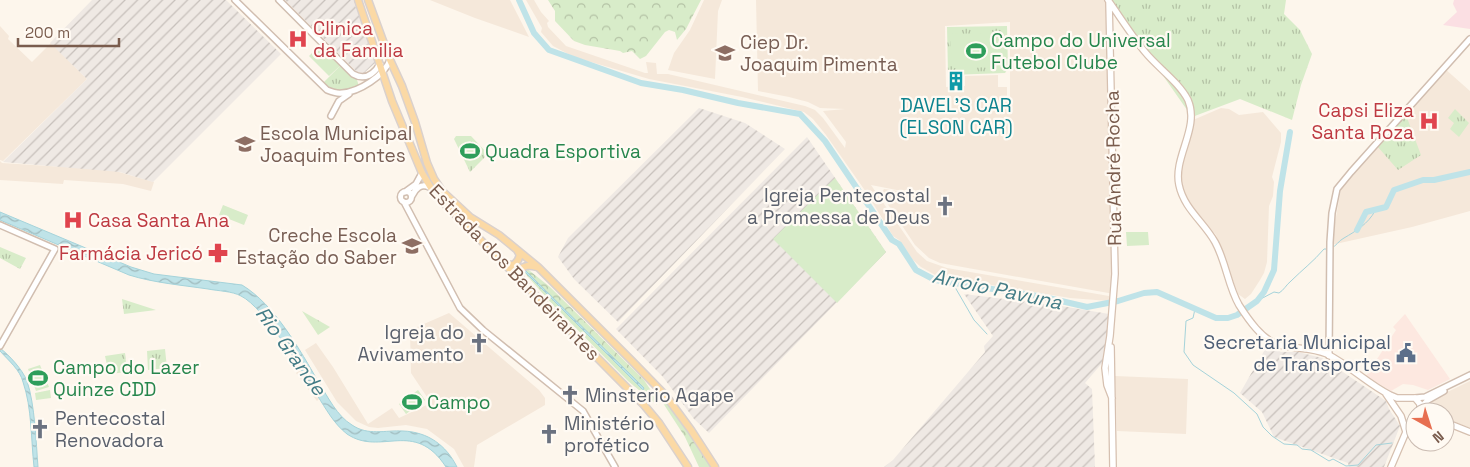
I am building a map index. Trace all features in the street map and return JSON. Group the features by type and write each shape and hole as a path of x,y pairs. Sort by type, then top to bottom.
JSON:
{"main road":[{"name":"Estrada dos Bandeirantes","path":"358,0 386,82 429,187 439,200 644,405 659,423 688,467"},
{"name":"Estrada dos Bandeirantes","path":"368,0 390,60 402,86 427,163 438,184 451,200 470,217 516,248 538,268 666,396 715,467"},
{"name":"Rua André Rocha","path":"1109,1 1114,295 1110,336 1113,467"},
{"path":"1109,1 1145,52 1181,90 1188,101 1191,118 1178,167 1180,189 1189,208 1217,244 1240,306 1247,317 1263,335 1276,344 1316,350 1330,356 1385,393 1397,398 1414,398 1419,402"},
{"path":"377,78 386,82"},
{"path":"503,264 514,265 520,255 516,248"},
{"path":"522,282 519,272 521,269 529,265 538,268"},
{"path":"1385,393 1400,414 1405,429"},
{"path":"1400,414 1400,403 1407,398"},
{"path":"1400,414 1405,418"},
{"path":"1455,426 1470,432"},
{"path":"1390,467 1405,434"}],"street":[{"path":"235,0 326,90 340,94 358,88"},
{"path":"279,0 359,80 358,88"},
{"path":"1330,356 1330,242 1334,201 1339,186 1470,39"},
{"path":"331,116 339,101 377,78 390,60"},
{"path":"353,74 360,77 366,76 374,72 380,64"},
{"path":"366,76 365,81 370,82"},
{"path":"409,200 401,197 416,184 422,173"},
{"path":"409,200 418,187 424,185 429,187"},
{"path":"405,192 408,192 408,208 460,308 583,411 615,467"},
{"path":"0,225 55,249 0,346"},
{"path":"1414,398 1425,396 1470,375"},
{"path":"1427,402 1454,383"}],"shaded area":[{"path":"92,0 226,0 281,54 153,182 120,172 3,162 87,79 50,43"},
{"path":"285,0 353,0 375,63 364,73 357,72"},
{"path":"430,0 510,0 529,37 475,18"},
{"path":"526,0 534,0 549,21 547,23 548,27 566,46 645,73 648,73 646,62 656,63 657,74 668,74 805,106 815,110 823,118 845,148 846,142 823,111 845,109 820,108 808,102 758,91 756,0 1105,0 1108,4 1114,294 940,263 929,258 915,245 881,194 884,189 912,193 871,185 917,252 927,261 947,268 1109,296 1109,301 1070,298 937,276 913,260 899,240 893,236 866,192 826,135 813,119 804,112 742,97 649,79 574,57 553,46 541,32 542,28","holes":["1010,22 1010,107 1007,107 1007,87 998,87 998,75 965,76 965,86 946,87 945,26"]},
{"path":"704,0 722,0 718,11 715,79 668,70 674,53 690,30"},
{"path":"1454,0 1470,0 1470,29 1443,25 1457,12 1453,4"},
{"path":"0,26 9,36 8,39 32,62 51,43 87,79 3,161 0,160"},
{"path":"1444,68 1470,91 1470,211 1412,227 1331,245 1341,189"},
{"path":"699,108 745,123 785,149 618,322 574,279 558,257 568,238"},
{"path":"1221,108 1229,109 1239,115 1263,112 1281,133 1281,142 1272,177 1274,182 1273,196 1269,206 1267,262 1260,280 1251,294 1245,299 1238,294 1216,235 1187,201 1182,190 1180,178 1182,161 1193,120"},
{"path":"807,137 886,252 709,433 694,419 663,377 616,329"},
{"path":"0,161 2,163 112,170 154,182 151,191 123,184 64,180 63,184 0,180"},
{"path":"964,294 1109,314 1104,361 1085,383 1092,389 1095,467 884,467 893,460 985,352 984,346 993,336"},
{"path":"449,313 539,390 545,398 545,405 477,445 474,467 464,467 454,449 427,429 406,425 369,427 356,421 337,402 305,350 316,343 368,424 392,408 399,418 431,403 411,373 410,332"},
{"name":"Secretaria Municipal de Transportes","path":"1405,314 1450,379 1428,390 1403,384 1391,391 1366,376 1396,330 1393,327"},
{"path":"1267,346 1281,352 1298,352 1322,358 1386,401 1400,426 1384,467 1349,467 1348,463 1274,437 1262,412 1240,393"},
{"path":"300,369 319,399 317,401 296,373"},
{"path":"1115,376 1188,379 1186,434 1117,431"},
{"path":"1470,381 1470,428 1455,422 1455,402 1432,402 1433,399"}],"green space":[{"path":"548,0 701,0 686,29 677,40 675,32 669,30 665,32 646,56 640,59 632,51 623,53 574,41 555,21 555,11"},
{"path":"1110,0 1286,0 1284,14 1300,30 1312,54 1301,85 1292,120 1240,99 1192,117"},
{"path":"1007,26 1008,69 1005,73 948,74 947,27"},
{"name":"Campo do Universal Futebol Clube","path":"1001,33 1001,67 952,68 950,34"},
{"path":"320,45 341,65 329,76 309,56"},
{"path":"342,64 357,80 359,86 348,90 336,91 323,83"},
{"path":"1455,109 1469,123 1459,137 1450,129 1454,123 1448,118"},
{"path":"1406,115 1421,155 1398,170 1377,146"},
{"path":"456,136 471,136 488,154 470,172 454,139"},
{"name":"Quadra Esportiva","path":"473,143 479,151 467,159 461,151"},
{"path":"835,178 886,252 837,303 773,239"},
{"path":"223,205 248,215 244,225 219,215"},
{"path":"1126,232 1148,232 1149,245 1127,246"},
{"path":"0,247 26,258 20,269 0,258"},
{"path":"12,254 23,259 20,267 8,261"},
{"path":"525,267 550,287 644,380 652,392 657,405 628,381 553,305 522,270"},
{"path":"122,299 156,310 124,314"},
{"path":"302,311 330,327 318,335"},
{"path":"165,349 167,368 148,370 147,351"},
{"path":"125,353 127,372 109,374 105,356"},
{"path":"123,362 124,371 109,373 108,364"},
{"name":"Campo do Lazer Quinze CDD","path":"40,365 49,387 36,391 28,369"},
{"path":"650,383 676,411 712,467 699,467 685,437"},
{"path":"50,390 51,398 36,400 35,393"},
{"name":"Campo","path":"418,390 425,400 406,414 399,404"}],"water":[{"name":"Rio Grande","path":"0,212 131,267 154,274 242,285 265,304 286,329 333,406 342,417 364,430 412,432 428,437 442,446 457,467 446,467 434,452 422,444 410,441 372,442 360,440 347,434 330,416 272,326 251,303 241,296 229,292 158,282 129,275 0,220"},
{"path":"523,270 644,388 643,390"},
{"path":"0,348 15,363 27,381 36,435 38,467 34,467 30,413 22,378 0,351"}],"waterway":[{"name":"Arroio Pavuna","path":"519,0 534,33 549,50 641,83 800,114 825,141 892,240 899,244 916,270 935,280 1044,297 1087,307 1118,301 1144,293 1157,292 1216,318 1228,318 1237,315 1257,301 1264,292 1274,270 1280,191 1290,132"},
{"name":"Arroio Pavuna","path":"1357,230 1366,212 1386,207 1394,190 1423,180 1434,180 1470,172"},
{"name":"Arroio Pavuna","path":"1331,248 1361,227 1375,211"},
{"path":"1257,301 1274,292 1281,292 1324,249 1327,249"},
{"path":"952,282 974,320 987,334"},
{"path":"1195,309 1193,318 1186,321 1184,352 1193,365 1234,393 1257,414 1263,427 1272,436 1284,444 1297,445 1302,449 1311,450 1329,461 1333,459 1346,466 1358,465 1376,445 1392,443"}],"place":[{"name":"Clinica da Familia","path":"298,39"},
{"name":"Campo do Universal Futebol Clube","path":"976,51"},
{"name":"Ciep Dr. Joaquim Pimenta","path":"725,53"},
{"name":"DAVEL'S CAR (ELSON CAR)","path":"956,81"},
{"name":"Capsi Eliza Santa Roza","path":"1429,121"},
{"name":"Escola Municipal Joaquim Fontes","path":"245,144"},
{"name":"Quadra Esportiva","path":"470,151"},
{"name":"Igreja Pentecostal a Promessa de Deus","path":"945,206"},
{"name":"Casa Santa Ana","path":"73,220"},
{"name":"Creche Escola Estação do Saber","path":"412,246"},
{"name":"Farmácia Jericó","path":"218,253"},
{"name":"Igreja do Avivamento","path":"479,343"},
{"name":"Secretaria Municipal de Transportes","path":"1406,353"},
{"name":"Campo do Lazer Quinze CDD","path":"38,378"},
{"name":"Minsterio Agape","path":"570,395"},
{"name":"Campo","path":"412,402"},
{"name":"Pentecostal Renovadora","path":"40,429"},
{"name":"Ministério profético","path":"549,434"}]}
